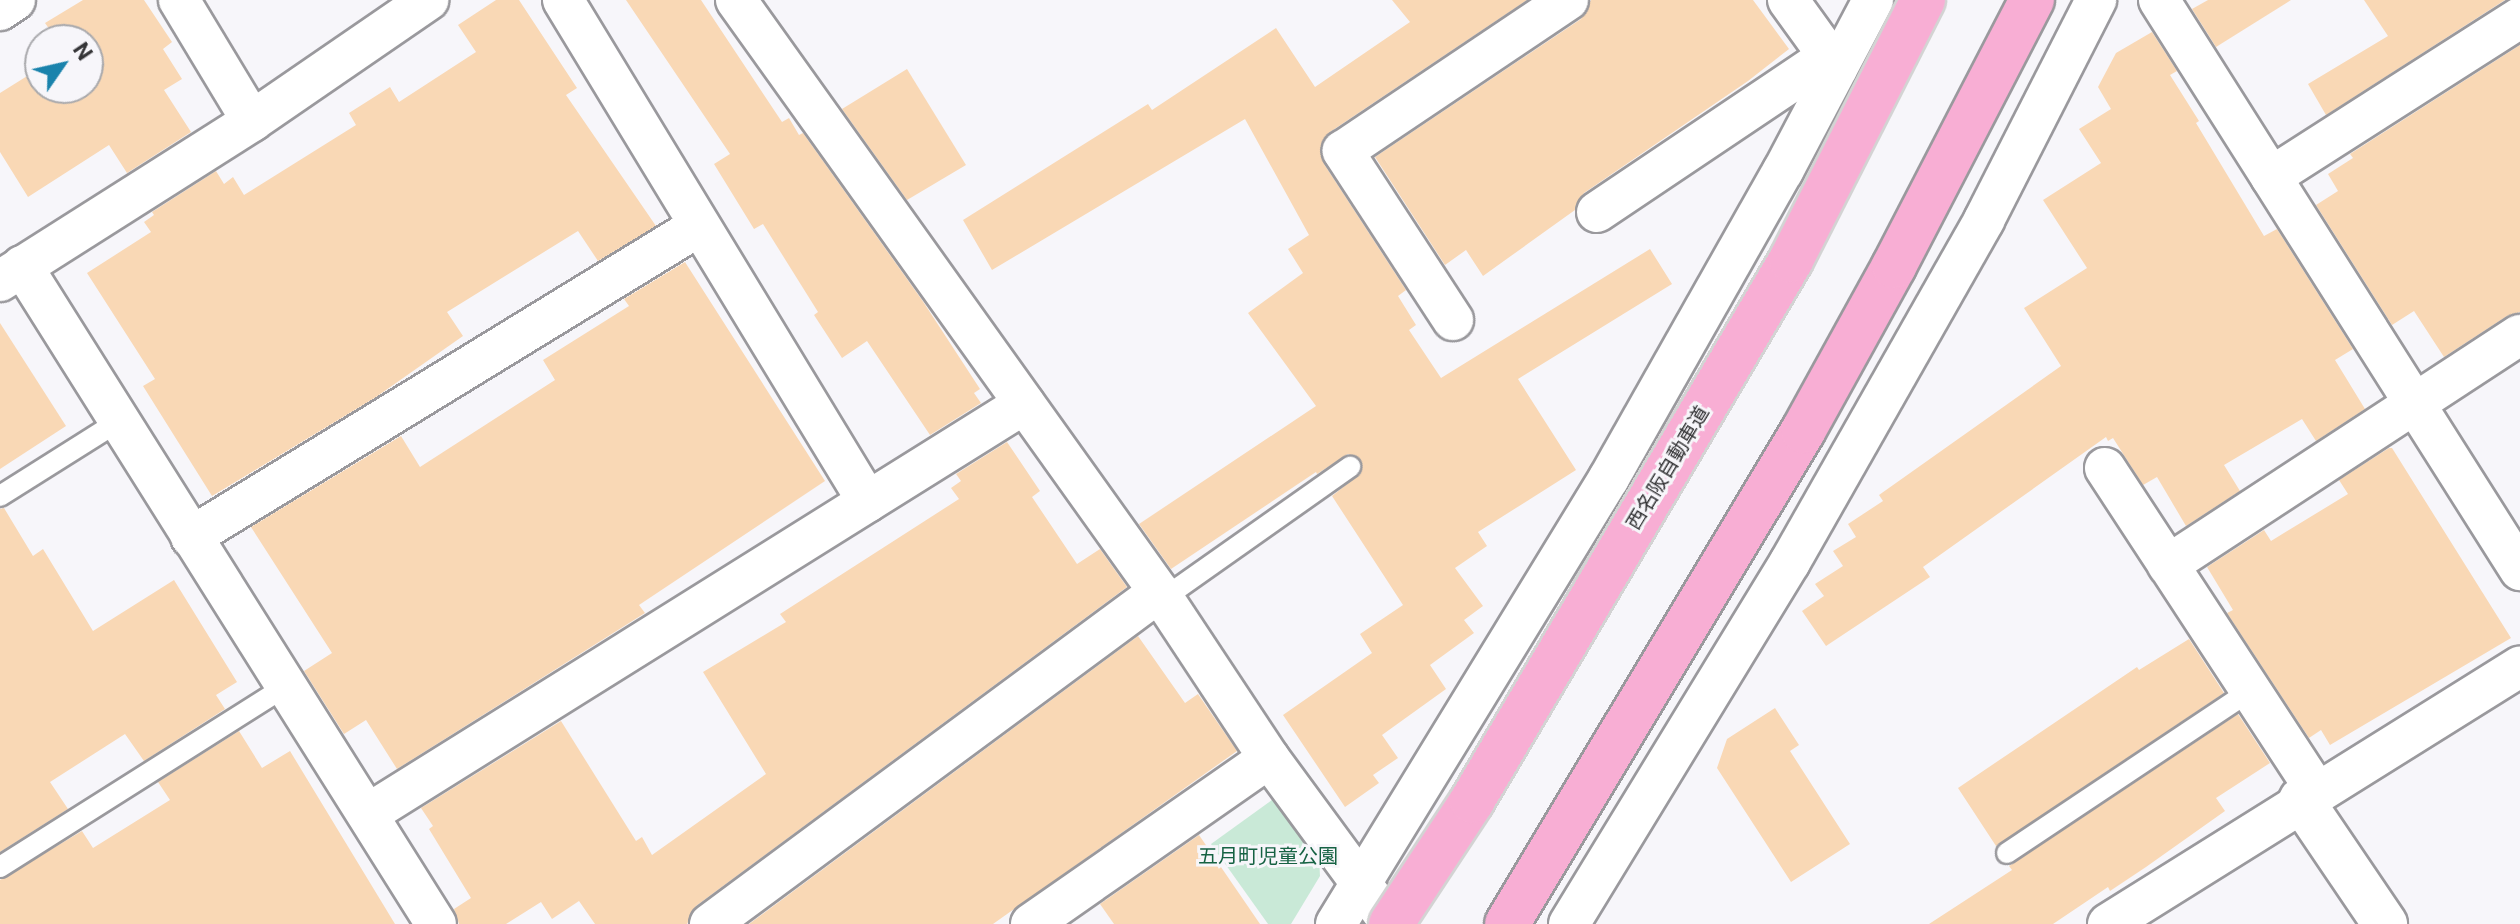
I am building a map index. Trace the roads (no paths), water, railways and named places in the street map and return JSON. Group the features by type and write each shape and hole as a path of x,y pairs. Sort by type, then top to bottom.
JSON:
{"highway":[{"name":"西名阪自動車道","path":"1391,924 1472,801 1791,260 1923,0"},
{"path":"1507,924 1803,431 1894,266 2032,0"}],"street":[{"path":"0,10 15,0"},
{"path":"179,0 252,121"},
{"path":"428,0 252,121 11,273 119,421 436,924"},
{"path":"563,0 868,502"},
{"path":"736,0 1161,595 1269,758 1391,924"},
{"path":"1453,320 1343,151 1568,0"},
{"path":"1788,0 1833,62"},
{"path":"1336,924 1609,478 1783,171 1833,62 1873,0"},
{"path":"1569,924 1790,562 1984,220 2096,0"},
{"path":"2159,0 2520,570"},
{"path":"2271,177 2520,18"},
{"path":"1597,212 1833,62"},
{"path":"191,537 699,226"},
{"path":"2168,565 2520,335"},
{"path":"368,814 1024,404"},
{"path":"2105,468 2250,691 2308,796 2385,924"},
{"path":"710,924 1161,595"},
{"path":"2108,924 2308,796 2520,667"},
{"path":"1031,924 1269,758"}],"lane":[{"path":"0,496 119,421"},
{"path":"1161,595 1350,467"},
{"path":"0,867 286,686"},
{"path":"2007,853 2250,691"}],"park label":[{"name":"五月町児童公園","path":"1268,856"}]}
